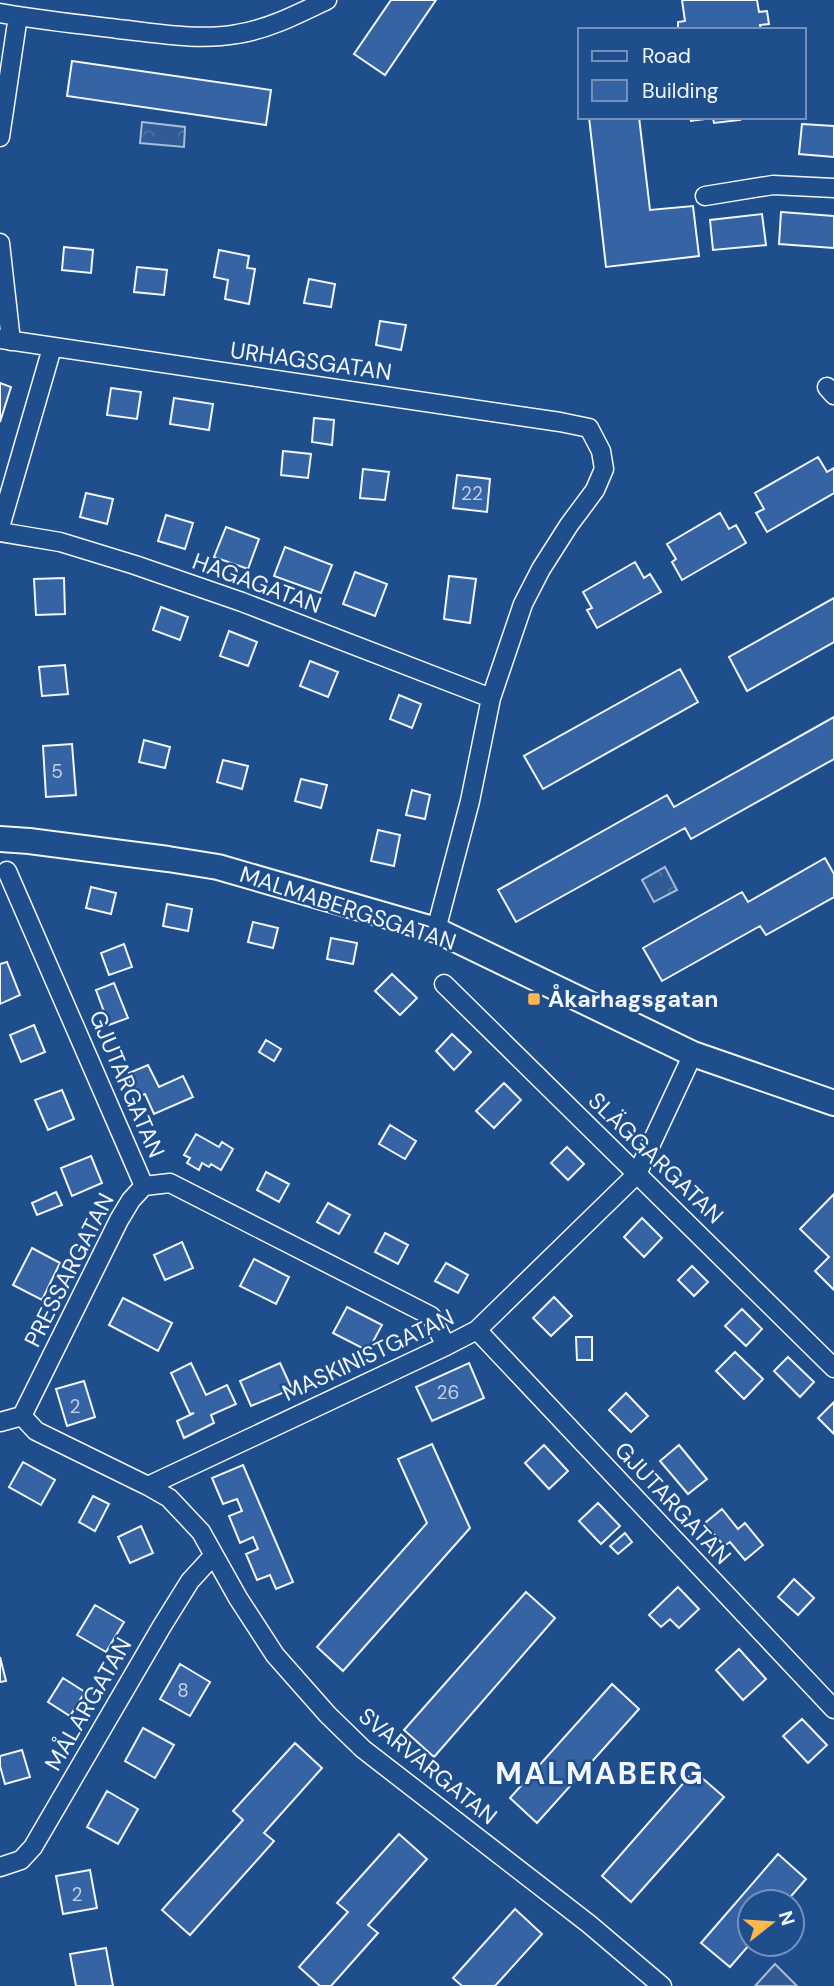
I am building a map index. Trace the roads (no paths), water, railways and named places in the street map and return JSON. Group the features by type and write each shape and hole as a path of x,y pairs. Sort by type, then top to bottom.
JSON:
{"main road":[{"name":"MALMABERGSGATAN","path":"0,839 218,867 436,930 694,1054 834,1102"}],"street":[{"path":"0,138 9,15 203,37 258,30 327,0"},
{"path":"705,196 773,186 834,188"},
{"path":"0,243 6,340"},
{"name":"URHAGSGATAN","path":"6,340 589,428 601,451 604,469 595,490 541,569 523,604 491,698"},
{"path":"0,529 52,348"},
{"name":"HAGAGATAN","path":"0,529 60,542 147,569 242,602 491,698"},
{"path":"436,930 470,801 491,698"},
{"name":"GJUTARGATAN","path":"8,871 144,1186 170,1183 431,1316 446,1346"},
{"name":"SLÄGGARGATAN","path":"444,984 834,1368"},
{"name":"MASKINISTGATAN","path":"148,1486 477,1330 637,1174 694,1054"},
{"name":"PRESSARGATAN","path":"22,1416 120,1220 131,1200 144,1186"},
{"name":"GJUTARGATAN","path":"477,1330 834,1709"},
{"path":"0,1422 22,1416 36,1431 148,1486"},
{"name":"SVARVARGATAN","path":"148,1486 169,1498 201,1532 238,1598 275,1655 328,1715 363,1749 589,1924 662,1986"},
{"name":"MÅLARGATAN","path":"0,1867 21,1860 33,1847 190,1581 213,1556"}],"place":[{"name":"Åkarhagsgatan","path":"534,999"}],"district":[{"name":"MALMABERG","path":"600,1773"}]}
